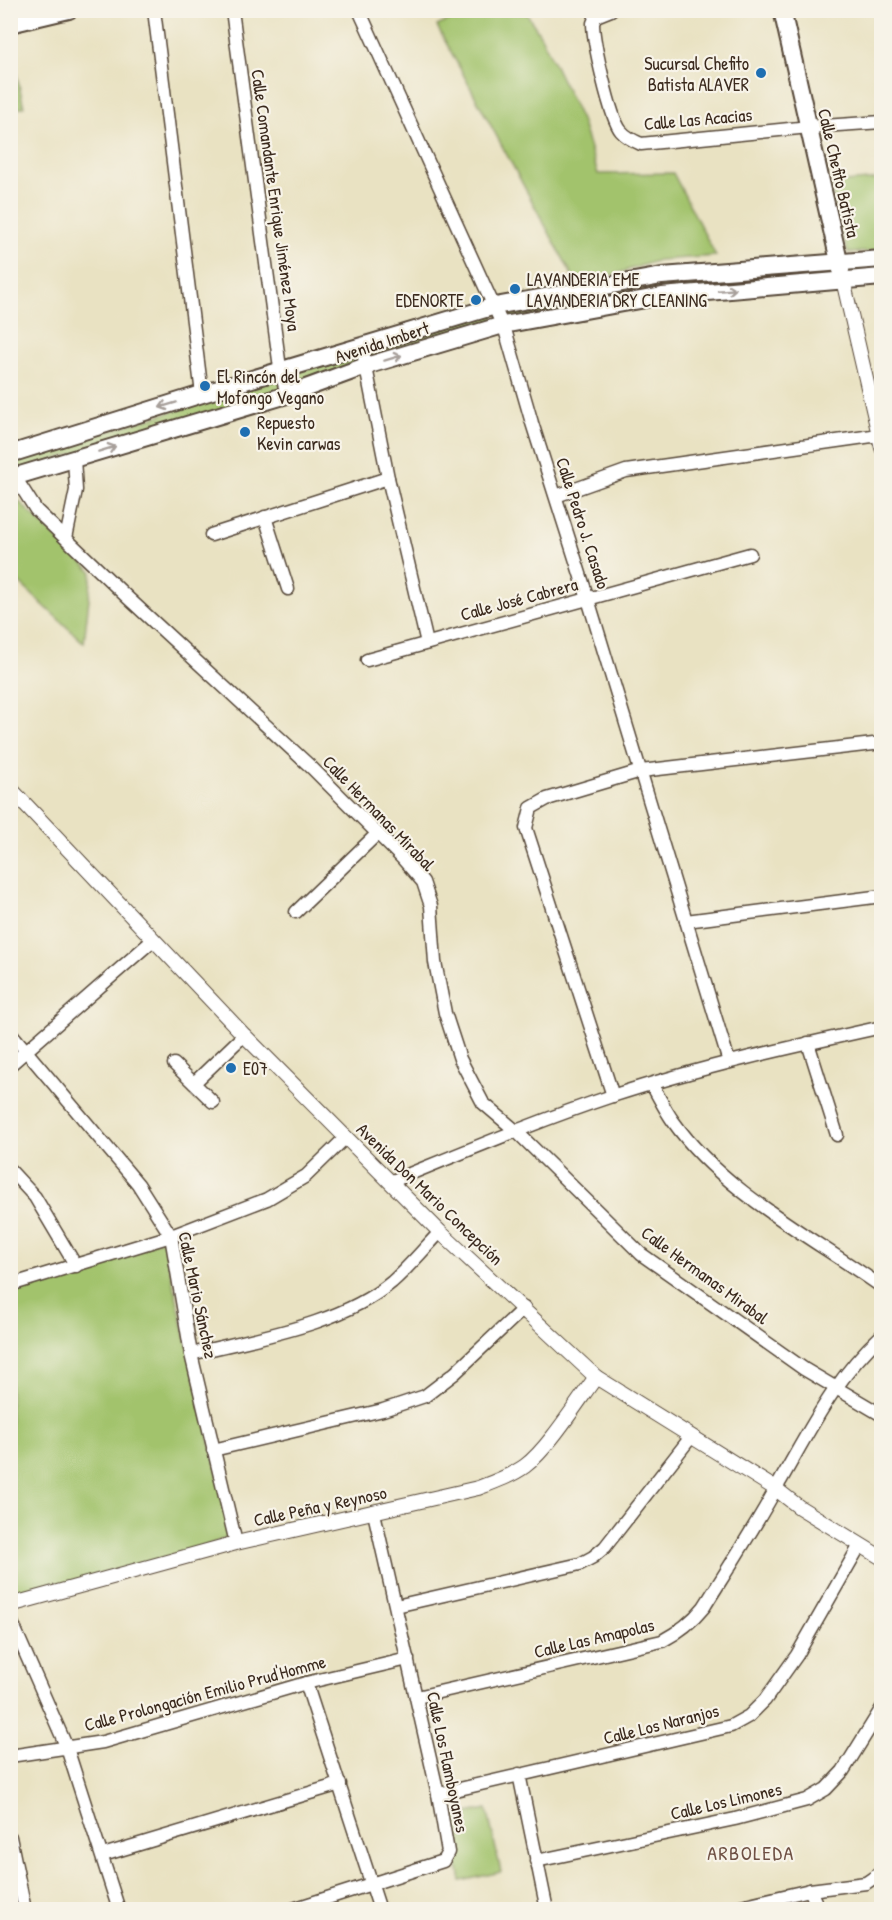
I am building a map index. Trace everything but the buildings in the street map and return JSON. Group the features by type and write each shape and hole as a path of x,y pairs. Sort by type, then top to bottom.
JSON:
{"main road":[{"path":"10,24 69,10"},
{"name":"Calle Chefito Batista","path":"782,10 843,280"},
{"name":"Avenida Imbert","path":"10,454 495,306 662,276 882,259"},
{"name":"Avenida Imbert","path":"12,473 74,459 287,395 366,366 503,325 662,296 882,277"}],"street":[{"path":"154,10 202,394"},
{"name":"Calle Comandante Enrique Jiménez Moya","path":"231,10 281,372 287,395"},
{"name":"Calle Pedro J. Casado","path":"359,10 503,325 729,1062"},
{"name":"Calle Las Acacias","path":"611,10 596,16 593,29 614,119 621,132 631,140 641,144 657,144 809,127 882,122"},
{"name":"Calle Chefito Batista","path":"843,280 880,442"},
{"path":"362,347 388,478 426,643"},
{"path":"556,496 626,471 880,442"},
{"path":"66,538 76,490 74,459"},
{"name":"Calle Hermanas Mirabal","path":"12,473 36,510 312,768 423,882 431,906 435,962 445,1012 460,1059 483,1103 516,1131 642,1254 804,1369 882,1415"},
{"path":"211,535 388,478"},
{"path":"265,517 288,589"},
{"name":"Calle José Cabrera","path":"367,660 750,554"},
{"path":"613,1096 526,828 531,808 547,799 641,771 882,743"},
{"name":"Avenida Don Mario Concepción","path":"10,788 244,1035 390,1182 440,1232 596,1377 882,1558"},
{"path":"296,912 377,834"},
{"path":"686,921 882,896"},
{"path":"10,1065 153,940"},
{"path":"390,1182 516,1131 613,1096 729,1062 882,1027"},
{"name":"Calle Mario Sánchez","path":"10,1032 138,1184 171,1236 192,1354 236,1543"},
{"path":"194,1083 244,1035"},
{"path":"808,1043 837,1135"},
{"path":"174,1064 213,1102"},
{"path":"652,1085 673,1122 709,1163 772,1214 882,1287"},
{"path":"10,1285 171,1236 267,1200 306,1176 346,1137"},
{"path":"10,1170 35,1197 76,1266"},
{"path":"192,1354 320,1321 359,1304 392,1282 440,1232"},
{"path":"213,1450 383,1410 425,1396 455,1373 524,1308"},
{"name":"Calle Las Amapolas","path":"417,1697 662,1641 693,1621 704,1607 776,1489 834,1388 863,1352 882,1335"},
{"name":"Calle Peña y Reynoso","path":"10,1605 236,1543 478,1488 526,1465 547,1443 596,1377"},
{"path":"396,1606 579,1564 593,1557 605,1547 691,1437"},
{"name":"Calle Los Flamboyanes","path":"290,1910 443,1861 448,1852 417,1697 374,1513"},
{"name":"Calle Los Naranjos","path":"438,1794 731,1726 749,1716 765,1700 797,1655 860,1545"},
{"path":"10,1618 67,1748 119,1910"},
{"name":"Calle Prolongación Emilio Prud'Homme","path":"10,1756 102,1742 306,1683 408,1659"},
{"path":"306,1683 380,1910"},
{"name":"Calle Los Limones","path":"536,1861 724,1821 807,1800 826,1789 843,1771 882,1708"},
{"path":"519,1774 547,1910"},
{"path":"103,1855 340,1784"},
{"path":"10,1837 12,1857 25,1910"},
{"path":"724,1910 810,1890 866,1882 882,1872"},
{"path":"810,1890 819,1910"}],"green space":[{"path":"468,11 525,11 541,36 581,120 598,174 673,173 716,256 659,260 578,286 437,26"},
{"path":"10,46 24,107 11,109 10,109"},
{"path":"881,179 881,251 848,253 836,215 832,183"},
{"path":"835,267 835,276 507,320 506,309 665,281"},
{"path":"492,312 496,323 370,361 368,351"},
{"path":"359,352 360,363 291,388 289,375"},
{"path":"279,379 283,393 18,470 13,460"},
{"path":"10,493 92,572 84,643 11,575"},
{"path":"163,1239 232,1536 147,1568 11,1600 10,1293"},
{"path":"487,1809 501,1872 461,1881 448,1817"}],"place":[{"name":"Sucursal Chefito Batista ALAVER","path":"761,73"},
{"name":"LAVANDERIA EME LAVANDERIA DRY CLEANING","path":"515,289"},
{"name":"EDENORTE","path":"476,300"},
{"name":"El Rincón del Mofongo Vegano","path":"205,386"},
{"name":"Repuesto Kevin carwas","path":"245,432"},
{"name":"E07","path":"231,1068"}],"district":[{"name":"ARBOLEDA","path":"751,1852"}]}
